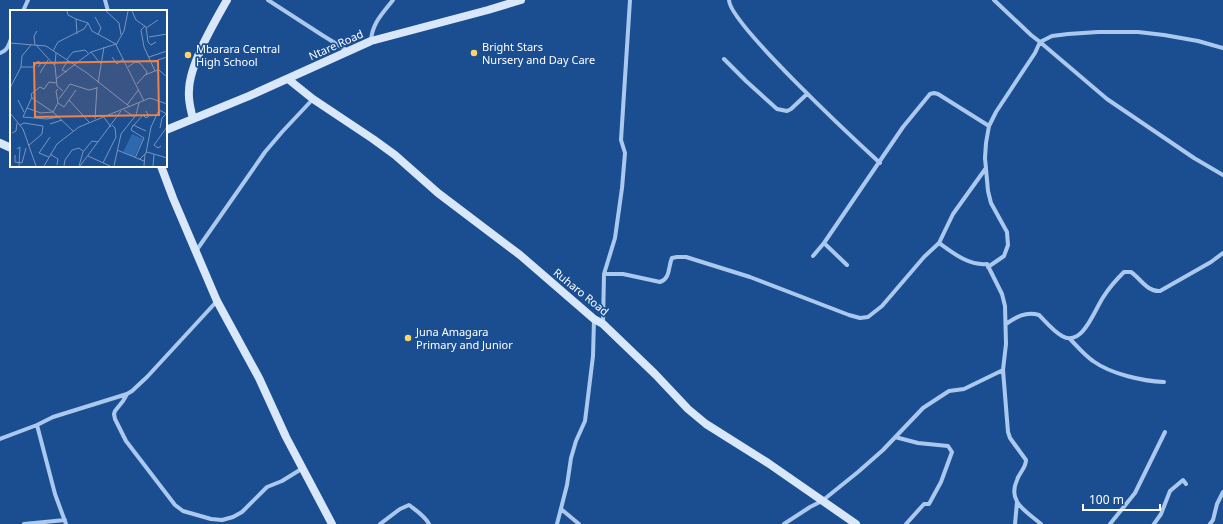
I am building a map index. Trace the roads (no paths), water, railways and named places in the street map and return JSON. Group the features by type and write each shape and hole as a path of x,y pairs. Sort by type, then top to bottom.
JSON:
{"street":[{"path":"23,10 28,0"},
{"path":"105,0 108,10"},
{"path":"193,119 188,90 192,72 215,21 227,0"},
{"path":"268,0 349,51"},
{"path":"371,41 371,34 376,22 393,0"},
{"name":"Ntare Road","path":"167,130 288,79 371,41 521,0"},
{"path":"602,324 604,274 615,238 622,188 625,153 621,140 630,0"},
{"path":"729,0 729,5 748,31 807,94 880,163"},
{"path":"994,0 1021,26 1107,99 1194,158 1223,175"},
{"path":"988,267 1004,256 1008,245 1007,232 991,202 986,179 985,158 989,126 996,112 1035,53 1040,42 1052,36 1068,34 1138,32 1164,34 1223,48"},
{"path":"0,53 7,49 10,42"},
{"path":"724,59 746,82 777,109 787,111 791,109 807,94"},
{"name":"Ruharo Road","path":"288,79 312,99 374,139 395,155 438,193 520,256 594,319 602,324 655,374 697,417 856,524"},
{"path":"813,256 824,243 904,127 930,94 938,94 989,126"},
{"path":"196,251 265,152 312,99"},
{"path":"0,143 10,148"},
{"path":"162,167 217,300 259,378 277,417 332,524"},
{"path":"604,274 623,274 660,282 666,278 669,273 672,258 686,257 750,277 849,315 860,318 868,317 882,306 938,243 953,214 986,168"},
{"path":"824,243 847,265"},
{"path":"938,243 962,258 982,265 987,264 1004,299 1006,344 1003,370 1008,432 1010,438 1026,460 1026,464 1016,480 1014,498 1041,524"},
{"path":"1070,339 1078,336 1089,322 1103,297 1124,272 1131,272 1148,288 1160,291 1211,262 1223,253"},
{"path":"0,438 37,425 53,417 127,394 132,391 147,377 217,300"},
{"path":"1006,324 1021,315 1028,313 1039,315 1061,336 1070,339 1088,358 1103,367 1140,380 1164,382"},
{"path":"557,524 567,485 570,458 585,421 594,356 594,319"},
{"path":"784,524 822,501 858,472 883,450 923,408 949,391 964,388 1003,370"},
{"path":"127,394 115,411 115,419 126,441 176,505 183,511 211,519 222,520 233,517 242,512 267,487 282,481 303,468"},
{"path":"24,524 65,522 55,494 37,425"},
{"path":"1110,524 1135,493 1166,432"},
{"path":"895,437 918,443 948,446 952,452 941,482 929,504 924,504 906,524"},
{"path":"1154,524 1161,514 1170,491 1183,480 1186,484"},
{"path":"1210,524 1223,492"},
{"path":"1014,524 1017,502"},
{"path":"380,524 400,509 409,505 419,512 429,524"},
{"path":"561,509 579,524"}],"place":[{"name":"Bright Stars Nursery and Day Care","path":"474,53"},
{"name":"Mbarara Central High School","path":"188,55"},
{"name":"Juna Amagara Primary and Junior","path":"408,338"}]}
